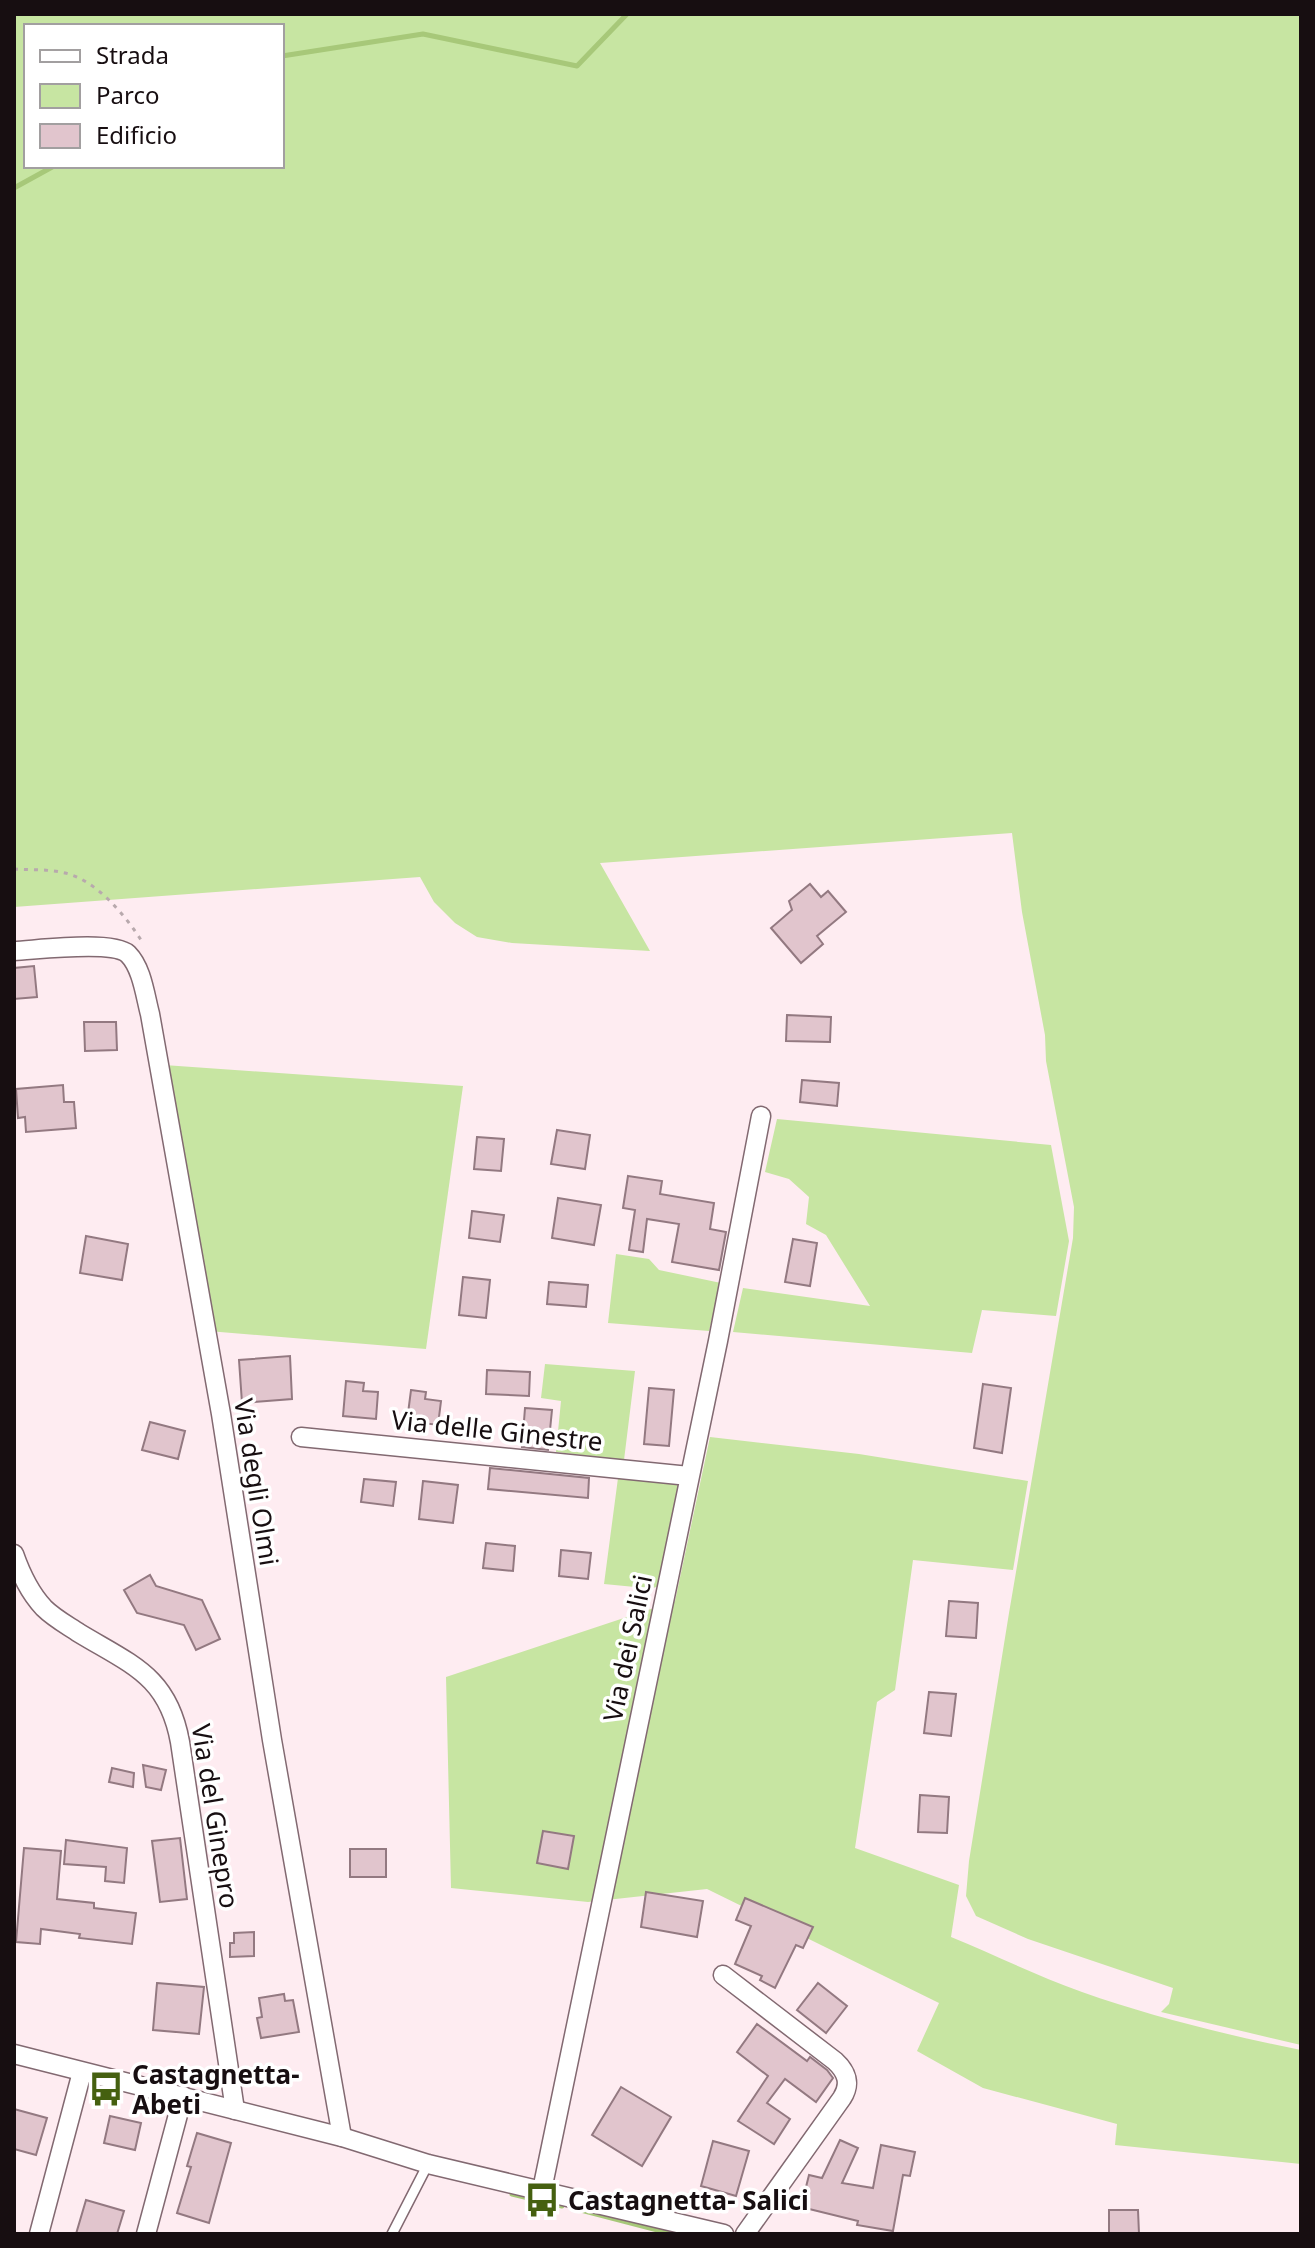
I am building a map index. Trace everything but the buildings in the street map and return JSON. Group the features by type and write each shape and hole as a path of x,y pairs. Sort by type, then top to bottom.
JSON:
{"street":[{"name":"Via degli Olmi","path":"14,951 105,946 122,950 136,967 150,1014 221,1414 275,1755 342,2137"},
{"name":"Via dei Salici","path":"542,2190 721,1326 761,1116"},
{"name":"Via delle Ginestre","path":"301,1437 689,1476"},
{"name":"Via del Ginepro","path":"14,1554 26,1582 43,1607 62,1623 146,1675 161,1690 170,1706 180,1742 235,2110"},
{"path":"723,1975 835,2061 845,2072 848,2082 842,2098 745,2234"},
{"path":"14,2054 342,2137 428,2164 724,2234"},
{"path":"39,2234 82,2072"},
{"path":"146,2234 183,2096"}],"lane":[{"path":"392,2234 428,2164"}],"path":[{"path":"14,869 51,870 79,878 116,909 143,943"}],"green space":[{"path":"14,14 1301,14 1301,2045 1161,2012 1169,2004 1173,1988 1028,1939 976,1916 966,1896 1009,1613 1073,1238 1074,1207 1046,1061 1045,1035 1022,912 1012,833 600,863 650,951 512,943 477,937 455,923 434,902 420,877 14,907"},
{"path":"164,1065 463,1086 426,1349 208,1331"},
{"path":"777,1119 1051,1145 1069,1241 1056,1316 982,1310 972,1353 733,1332 743,1288 870,1306 826,1235 806,1224 809,1197 789,1179 765,1172"},
{"path":"616,1254 649,1259 659,1270 721,1283 709,1331 608,1323"},
{"path":"545,1364 635,1371 624,1460 556,1452 561,1401 541,1398"},
{"path":"710,1437 859,1454 1028,1481 1013,1570 913,1560 895,1690 877,1702 855,1848 959,1885 951,1937 1109,2001 1190,2025 1301,2050 1301,2164 1115,2145 1117,2124 983,2088 917,2051 939,2003 707,1889 588,1902 451,1888 446,1677 675,1601"},
{"path":"618,1478 680,1485 659,1586 636,1594 635,1587 604,1584"}],"waterway":[{"path":"284,56 423,34 577,66 627,14"},
{"path":"14,188 50,168"},
{"path":"512,2194 562,2206"},
{"path":"577,2209 673,2234"}],"place":[{"name":"Castagnetta- Abeti","path":"106,2089"},
{"name":"Castagnetta- Salici","path":"542,2200"}]}
